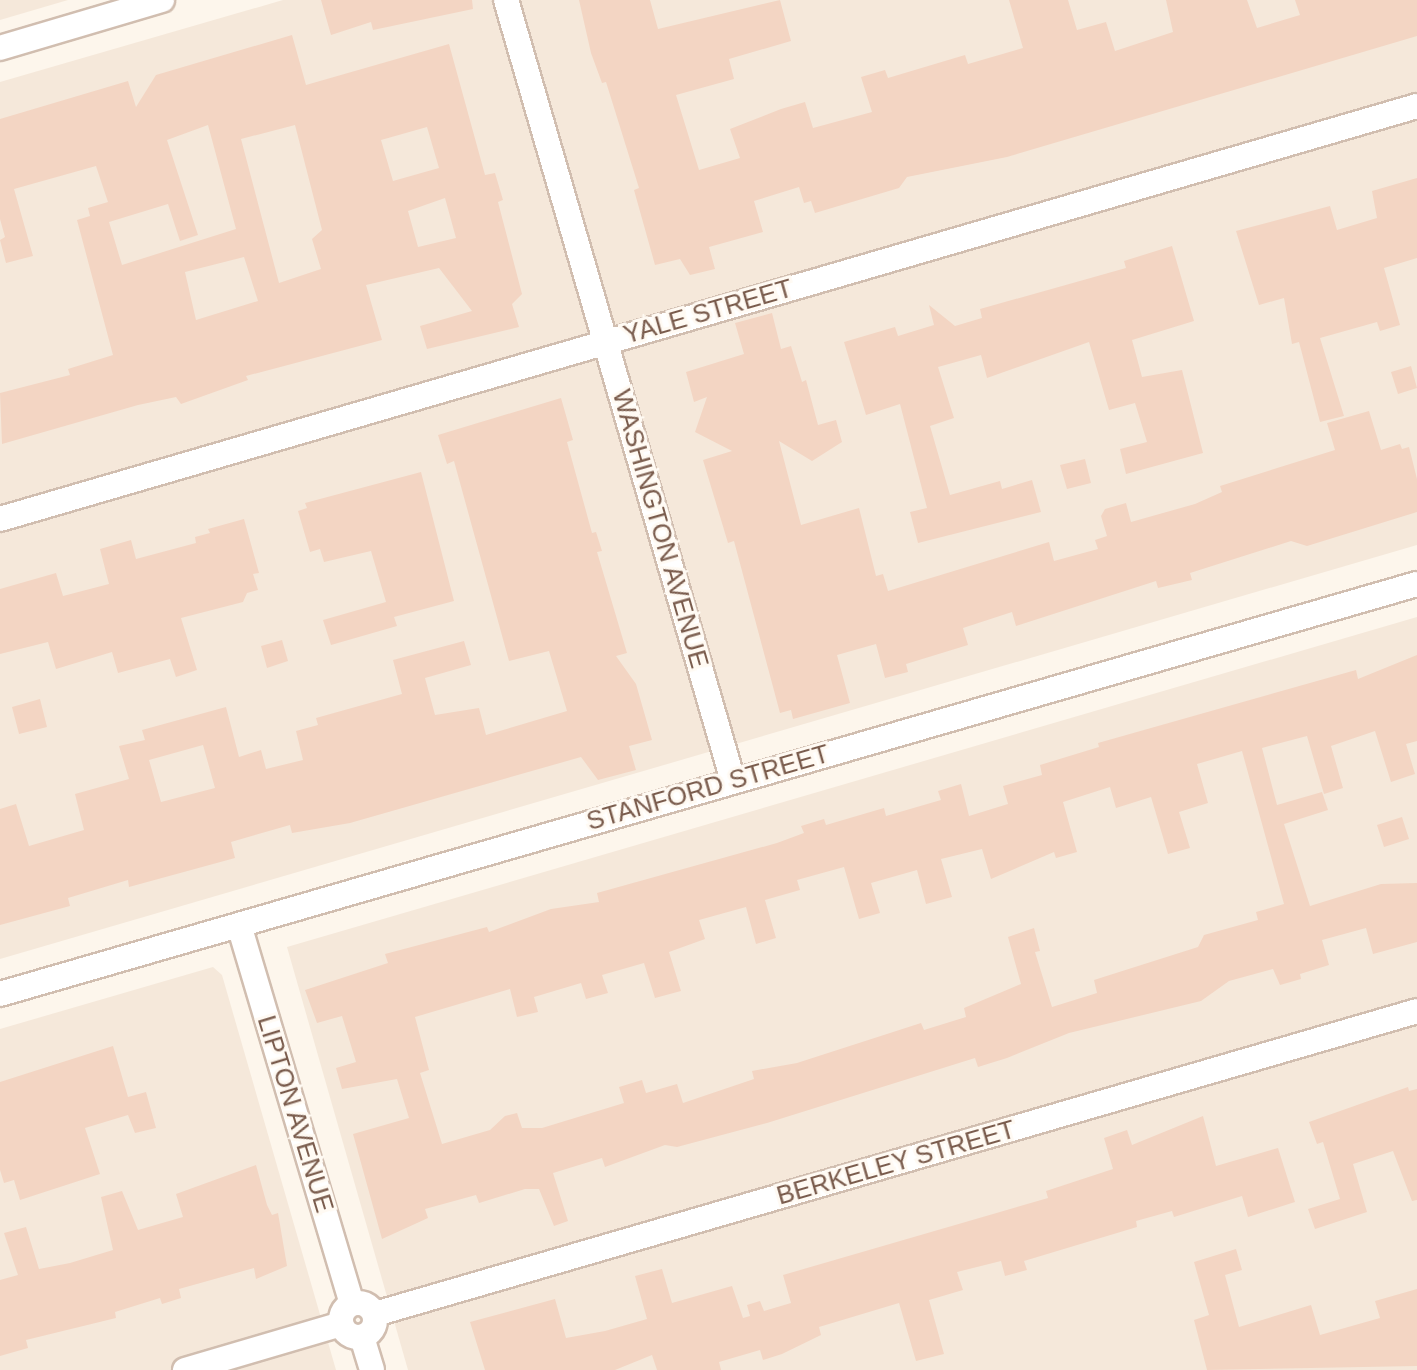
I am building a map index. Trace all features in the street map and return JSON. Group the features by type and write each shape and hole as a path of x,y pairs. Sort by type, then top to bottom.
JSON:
{"street":[{"path":"0,48 162,0"},
{"name":"WASHINGTON AVENUE","path":"506,0 733,781"},
{"name":"YALE STREET","path":"0,519 1417,106"},
{"name":"STANFORD STREET","path":"0,994 1417,584"},
{"name":"LIPTON AVENUE","path":"239,925 352,1321 372,1370"},
{"name":"BERKELEY STREET","path":"352,1321 375,1326 375,1314 1417,1011"},
{"path":"185,1370 352,1321"}],"shaded area":[{"path":"0,0 68,0 0,20"},
{"path":"283,0 1417,0 1417,545 0,959 0,82"},
{"path":"1417,617 1417,1370 408,1370 287,947"},
{"path":"213,967 222,975 336,1370 0,1370 0,1029"}],"building":[{"path":"321,0 472,0 473,9 373,30 371,22 331,35"},
{"path":"579,0 650,0 658,29 780,0 791,41 729,59 734,79 676,95 699,170 740,158 730,129 781,109 805,102 813,128 872,112 861,77 885,70 888,78 965,55 968,64 1023,48 1009,0 1068,0 1077,30 1106,22 1115,51 1173,32 1166,0 1247,0 1257,28 1300,15 1295,0 1417,0 1417,36 1007,157 907,177 899,188 815,213 811,201 804,203 799,187 754,201 763,232 709,247 715,269 690,275 680,259 655,265 634,190 639,188 606,82 602,83 591,53"},
{"path":"292,35 306,85 449,44 485,175 495,173 503,200 498,202 522,294 512,304 519,327 427,349 420,326 472,311 439,268 366,285 382,340 246,376 248,380 181,404 176,397 138,405 2,444 0,393 70,375 68,369 113,355 77,220 90,216 88,208 108,202 96,166 14,189 33,256 6,263 0,240 5,237 0,219 0,119 128,81 136,107 156,75","holes":["208,125 236,229 122,265 109,222 168,204 180,241 198,235 167,140","295,125 322,230 312,239 321,269 279,283 241,139","427,127 439,168 393,181 381,140","445,198 456,238 418,247 408,211","244,257 258,301 196,320 185,272"]},
{"path":"1417,178 1417,258 1384,268 1400,325 1380,331 1377,322 1320,338 1344,416 1320,422 1299,342 1292,344 1284,298 1259,305 1236,231 1330,206 1337,230 1377,218 1372,191"},
{"path":"1172,246 1194,321 1132,340 1142,377 1182,370 1203,453 1126,474 1120,449 1147,442 1135,403 1109,410 1089,342 987,378 981,355 938,367 954,418 930,426 950,495 1000,481 1002,489 1032,480 1041,512 918,543 910,512 927,508 900,404 866,415 844,342 895,327 898,336 934,325 929,305 955,326 982,318 980,309 1126,268 1124,261"},
{"path":"772,313 781,349 791,346 802,382 806,380 818,425 836,420 842,442 812,461 779,441 801,525 859,508 876,576 883,574 888,591 1049,542 1054,561 1098,549 1095,540 1107,536 1101,516 1105,509 1126,503 1131,522 1195,504 1222,492 1220,486 1335,450 1327,423 1369,411 1381,450 1400,444 1402,449 1409,447 1417,479 1417,512 1307,546 1291,541 1190,573 1192,580 1158,588 1156,581 1016,626 1012,612 963,628 968,645 906,664 908,672 885,678 876,644 837,655 850,703 793,719 791,710 780,713 734,541 728,543 703,460 732,451 695,432 707,397 694,402 686,372 744,354 735,323"},
{"path":"1411,366 1417,388 1398,394 1391,372"},
{"path":"561,398 573,440 567,442 592,533 596,532 602,551 597,552 627,653 616,656 636,684 652,740 629,746 636,770 598,780 581,757 350,823 292,833 290,825 231,842 235,858 129,887 128,880 68,898 70,906 0,925 0,809 16,804 29,846 84,830 75,794 129,779 119,746 145,740 142,730 226,707 239,757 261,750 266,769 303,760 296,731 318,725 316,718 402,694 393,660 464,641 471,665 425,678 435,715 479,708 486,735 567,711 549,651 509,661 454,461 447,464 438,435","holes":["203,745 215,788 161,802 149,760"]},
{"path":"1085,459 1091,483 1067,489 1060,465"},
{"path":"421,472 454,601 394,617 397,626 331,645 323,620 386,602 371,551 324,562 320,549 310,552 298,511 307,508 305,503"},
{"path":"244,519 259,573 253,574 258,590 247,593 243,602 181,618 197,670 176,677 170,659 118,673 112,652 56,669 48,642 0,654 0,589 56,573 63,596 109,584 100,549 131,540 136,559 196,543 195,537 210,533 208,529"},
{"path":"282,640 288,661 267,668 261,646"},
{"path":"1417,655 1417,741 1406,744 1415,774 1391,782 1375,731 1331,746 1343,788 1324,794 1307,736 1262,748 1277,805 1322,792 1328,810 1284,824 1310,906 1381,884 1417,883 1417,942 1373,954 1366,928 1322,940 1329,965 1300,974 1301,979 1280,985 1273,969 1229,981 1201,1001 1069,1033 978,1067 975,1058 767,1123 677,1147 665,1145 605,1167 602,1158 553,1173 568,1221 554,1226 539,1189 525,1189 479,1203 476,1195 425,1209 428,1218 382,1239 353,1134 409,1118 397,1079 342,1089 336,1068 356,1062 342,1016 317,1023 305,990 388,963 385,954 487,927 489,932 551,909 599,902 597,893 777,843 804,833 801,826 824,819 826,825 884,808 886,816 941,800 938,791 961,784 969,816 1008,804 1003,786 1042,775 1040,765 1099,747 1098,743 1356,670 1358,679","holes":["1242,751 1284,904 1256,912 1258,920 1204,935 1198,947 1094,980 1097,993 1052,1007 1035,952 1040,951 1034,928 1008,937 1021,984 964,1008 966,1017 924,1030 921,1023 797,1063 752,1071 754,1079 683,1103 677,1084 646,1093 642,1080 619,1087 624,1103 542,1128 522,1128 517,1113 505,1116 490,1130 442,1144 420,1073 429,1070 415,1017 510,989 517,1017 538,1012 534,997 581,983 586,999 608,993 602,975 644,963 655,998 681,991 669,952 705,939 699,920 746,907 756,944 776,938 765,900 800,890 797,880 844,867 859,919 880,913 871,883 917,870 926,904 952,897 941,859 982,849 991,879 1054,852 1056,858 1077,852 1063,802 1110,787 1116,808 1151,797 1168,854 1190,848 1179,812 1208,803 1197,764"]},
{"path":"40,699 47,727 19,734 12,707"},
{"path":"1402,817 1409,839 1384,847 1377,825"},
{"path":"113,1046 128,1097 146,1092 156,1128 135,1133 128,1115 85,1128 100,1174 20,1200 14,1180 4,1183 0,1170 0,1082"},
{"path":"1408,1087 1409,1091 1417,1089 1417,1200 1412,1201 1393,1151 1353,1164 1367,1212 1315,1229 1308,1209 1340,1199 1323,1142 1317,1144 1309,1122"},
{"path":"1203,1116 1216,1166 1278,1148 1295,1202 1248,1217 1242,1196 1174,1217 1172,1211 1136,1221 1137,1227 1024,1261 1027,1270 1005,1276 1001,1261 957,1272 963,1290 929,1300 944,1354 916,1361 899,1303 819,1327 821,1335 782,1354 763,1360 760,1350 719,1362 721,1370 657,1370 652,1355 615,1370 485,1370 470,1322 555,1299 566,1338 605,1331 647,1319 635,1276 662,1269 672,1303 732,1286 743,1318 750,1316 747,1305 760,1301 764,1311 791,1303 783,1275 1048,1198 1046,1191 1113,1169 1104,1138 1127,1130 1132,1145"},
{"path":"256,1165 267,1205 272,1215 278,1213 287,1266 256,1279 254,1268 179,1289 181,1298 162,1304 160,1298 115,1312 116,1318 26,1340 28,1348 0,1356 0,1280 18,1275 4,1233 26,1227 39,1269 70,1263 113,1250 101,1197 122,1191 138,1230 183,1217 176,1194"},
{"path":"1236,1249 1242,1270 1225,1275 1239,1327 1311,1305 1320,1335 1380,1318 1375,1301 1417,1289 1417,1366 1207,1370 1194,1320 1209,1315 1194,1262"}]}
